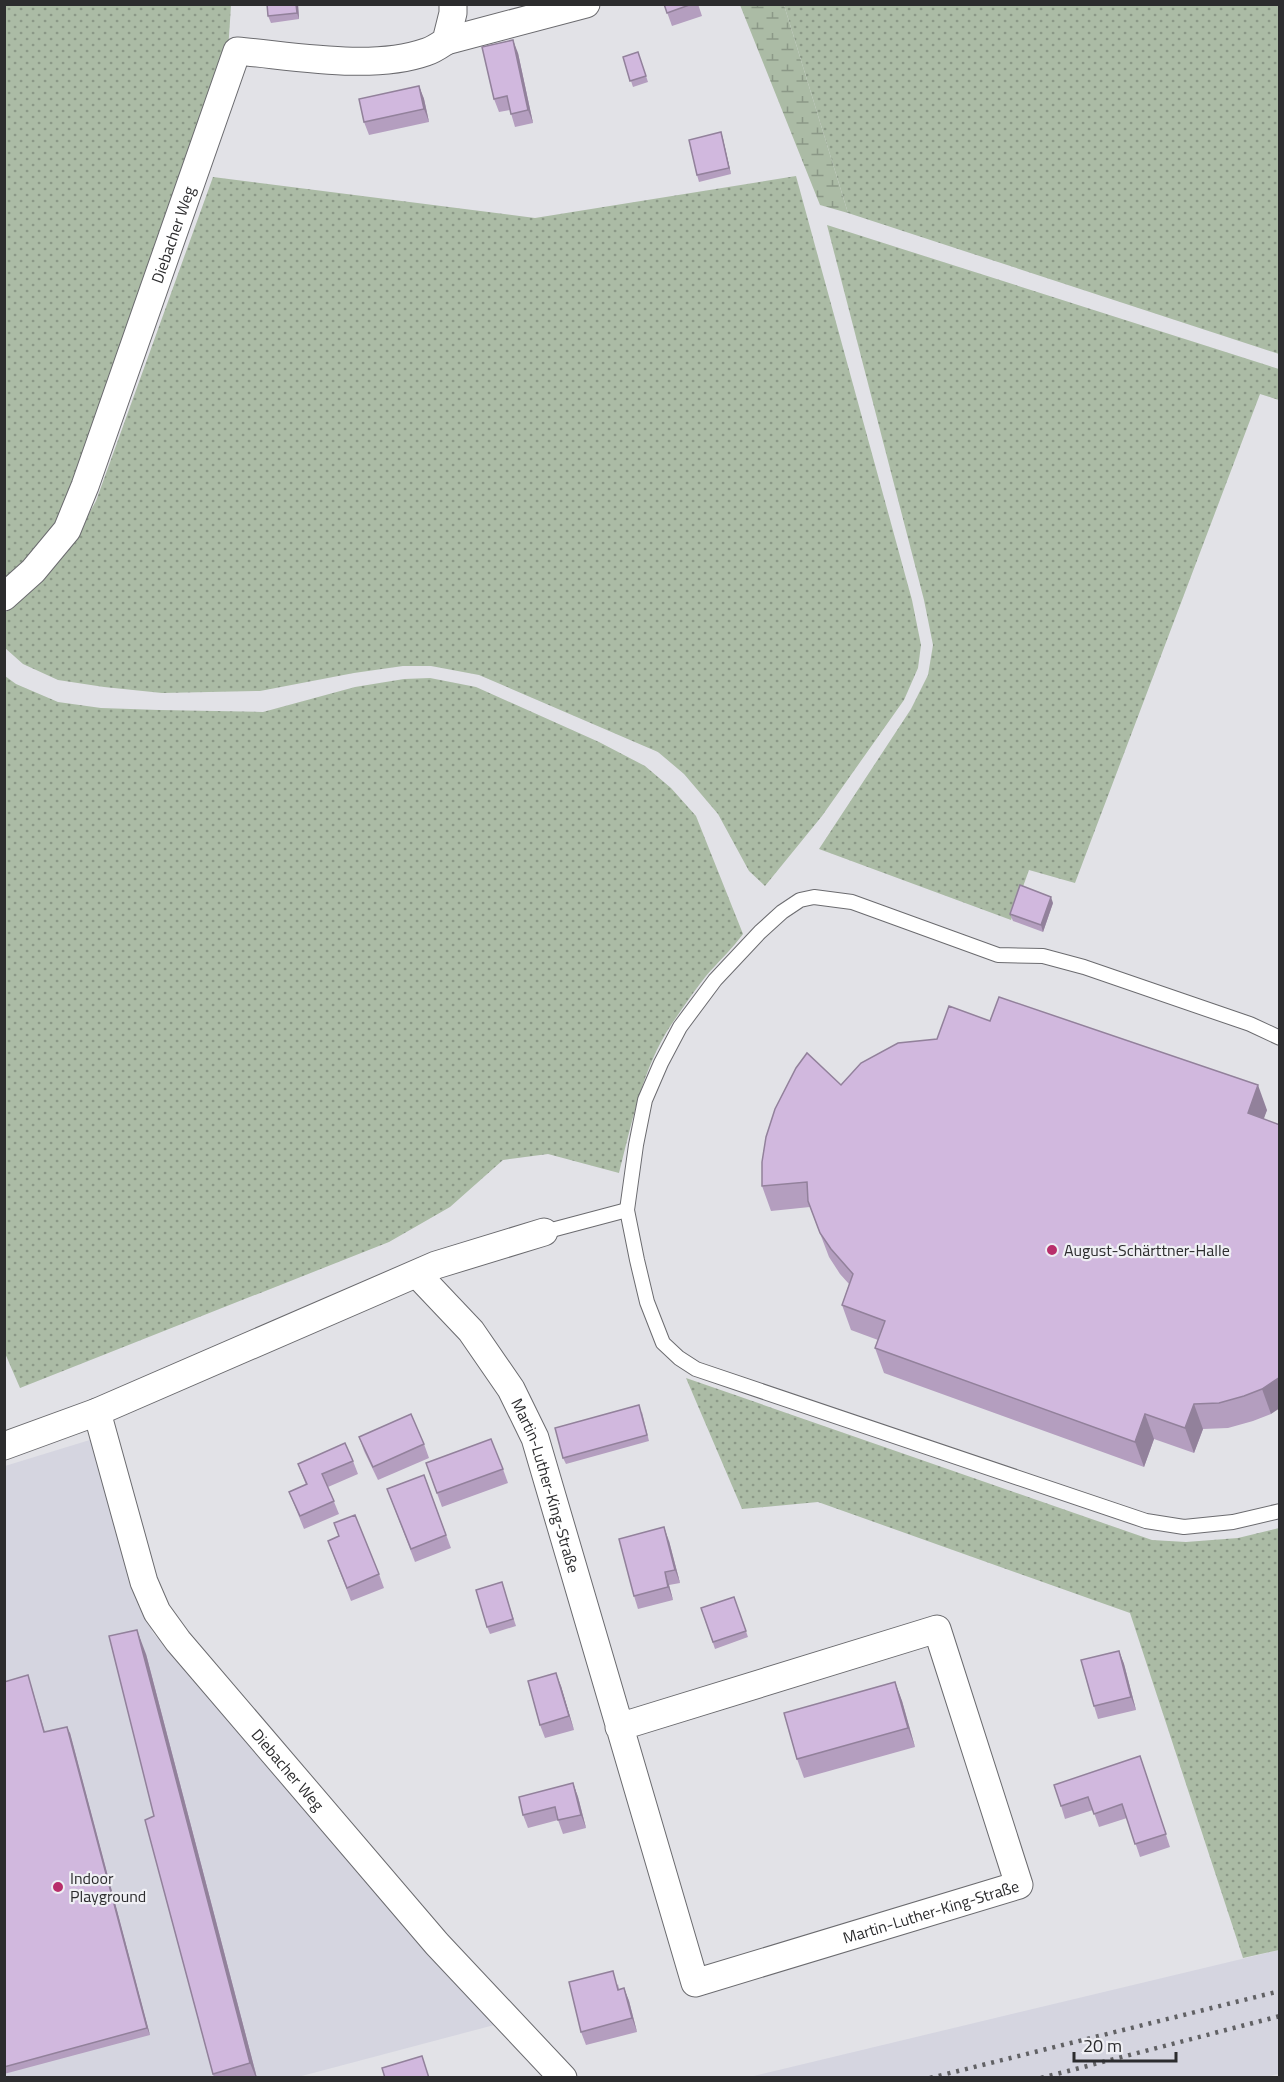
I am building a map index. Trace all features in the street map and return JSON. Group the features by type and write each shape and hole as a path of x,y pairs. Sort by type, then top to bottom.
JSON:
{"street":[{"path":"446,41 453,4"},
{"name":"Diebacher Weg","path":"4,597 33,571 67,530 85,486 237,51 351,62 399,58 428,52 446,41 586,4"},
{"path":"7,1436 97,1412 436,1265 544,1232"},
{"name":"Martin-Luther-King-Straße","path":"417,1274 471,1331 511,1389 535,1438 619,1727 695,1983 1019,1885 938,1629 619,1727"},
{"name":"Diebacher Weg","path":"97,1412 133,1547 144,1582 157,1612 178,1641 437,1944 563,2078"}],"lane":[{"path":"1280,1038 1250,1024 1084,967 1043,956 998,955 852,902 814,897 800,900 782,912 760,932 715,981 680,1027 645,1100 627,1210 647,1302 663,1343 679,1358 696,1369 1146,1521 1184,1527 1233,1522 1280,1511"},
{"path":"544,1232 627,1210"}],"shaded area":[{"path":"93,1439 135,1582 153,1633 498,2024 298,2077 5,2078 5,1466"},
{"path":"1279,1950 1279,2074 1266,2077 745,2078"}],"green space":[{"path":"5,5 231,5 228,52 57,527 5,588"},
{"path":"740,5 784,5 848,213 820,205"},
{"path":"784,5 1279,5 1279,354 848,213"},
{"path":"796,176 912,600 921,645 918,668 904,700 822,816 765,886 749,871 718,814 684,774 658,752 479,675 431,666 403,666 260,691 162,693 58,680 23,664 5,648 5,613 74,540 96,501 213,177 535,218"},
{"path":"827,225 1279,369 1279,400 1260,394 1075,883 1029,870 1011,920 819,849 911,709 928,675 933,645 924,600"},
{"path":"5,676 16,684 58,702 101,708 263,712 355,687 404,679 430,678 476,687 599,742 645,766 671,788 696,816 743,934 702,982 661,1042 645,1078 619,1173 548,1154 503,1160 450,1207 389,1242 20,1388 4,1351"},
{"path":"686,1378 1152,1540 1186,1542 1238,1538 1279,1528 1279,1950 1243,1958 1130,1613 818,1502 742,1509"}],"building":[{"path":"267,4 296,4 297,13 268,16"},
{"path":"664,4 692,4 667,13"},
{"path":"513,40 528,110 511,114 507,96 494,99 482,47"},
{"path":"638,52 646,76 630,81 623,57"},
{"path":"419,86 424,109 364,122 359,99"},
{"path":"721,132 729,168 697,175 689,140"},
{"path":"1020,885 1051,897 1041,925 1010,914"},
{"name":"August-Schärttner-Halle","path":"999,997 1258,1085 1248,1113 1280,1125 1280,1377 1262,1389 1244,1396 1219,1403 1194,1404 1185,1428 1145,1414 1135,1442 875,1348 885,1321 842,1305 853,1274 820,1233 808,1201 807,1182 762,1186 762,1162 766,1137 775,1109 796,1068 807,1053 841,1085 861,1063 898,1043 937,1039 949,1006 990,1021"},
{"path":"639,1405 647,1435 563,1458 555,1428"},
{"path":"411,1414 424,1444 373,1467 359,1437"},
{"path":"491,1439 503,1469 437,1493 426,1463"},
{"path":"345,1443 353,1461 322,1474 334,1501 300,1516 289,1492 307,1484 298,1464"},
{"path":"424,1475 446,1535 411,1549 387,1489"},
{"path":"355,1515 379,1574 347,1588 328,1541 339,1536 334,1523"},
{"path":"664,1527 675,1570 665,1572 668,1587 634,1596 619,1539"},
{"path":"502,1582 513,1619 487,1627 476,1590"},
{"path":"734,1597 746,1631 713,1642 701,1608"},
{"path":"137,1630 250,2063 213,2074 145,1820 154,1816 109,1636"},
{"path":"1119,1651 1131,1697 1094,1706 1081,1660"},
{"path":"556,1673 569,1716 540,1725 528,1681"},
{"name":"Indoor Playground","path":"28,1675 44,1732 67,1727 147,2028 4,2067 4,1682"},
{"path":"895,1682 908,1728 797,1759 784,1713"},
{"path":"1140,1756 1166,1834 1135,1844 1122,1804 1094,1814 1088,1797 1061,1806 1054,1785"},
{"path":"573,1783 581,1815 558,1820 555,1807 523,1815 519,1797"},
{"path":"613,1971 618,1990 624,1988 632,2018 581,2032 569,1982"},
{"path":"422,2056 429,2078 385,2078 382,2068"}],"railway":[{"path":"930,2078 1280,1991"},
{"path":"1041,2078 1280,2016"}],"place":[{"name":"August-Schärttner-Halle","path":"1052,1250"},
{"name":"Indoor Playground","path":"58,1887"}]}
